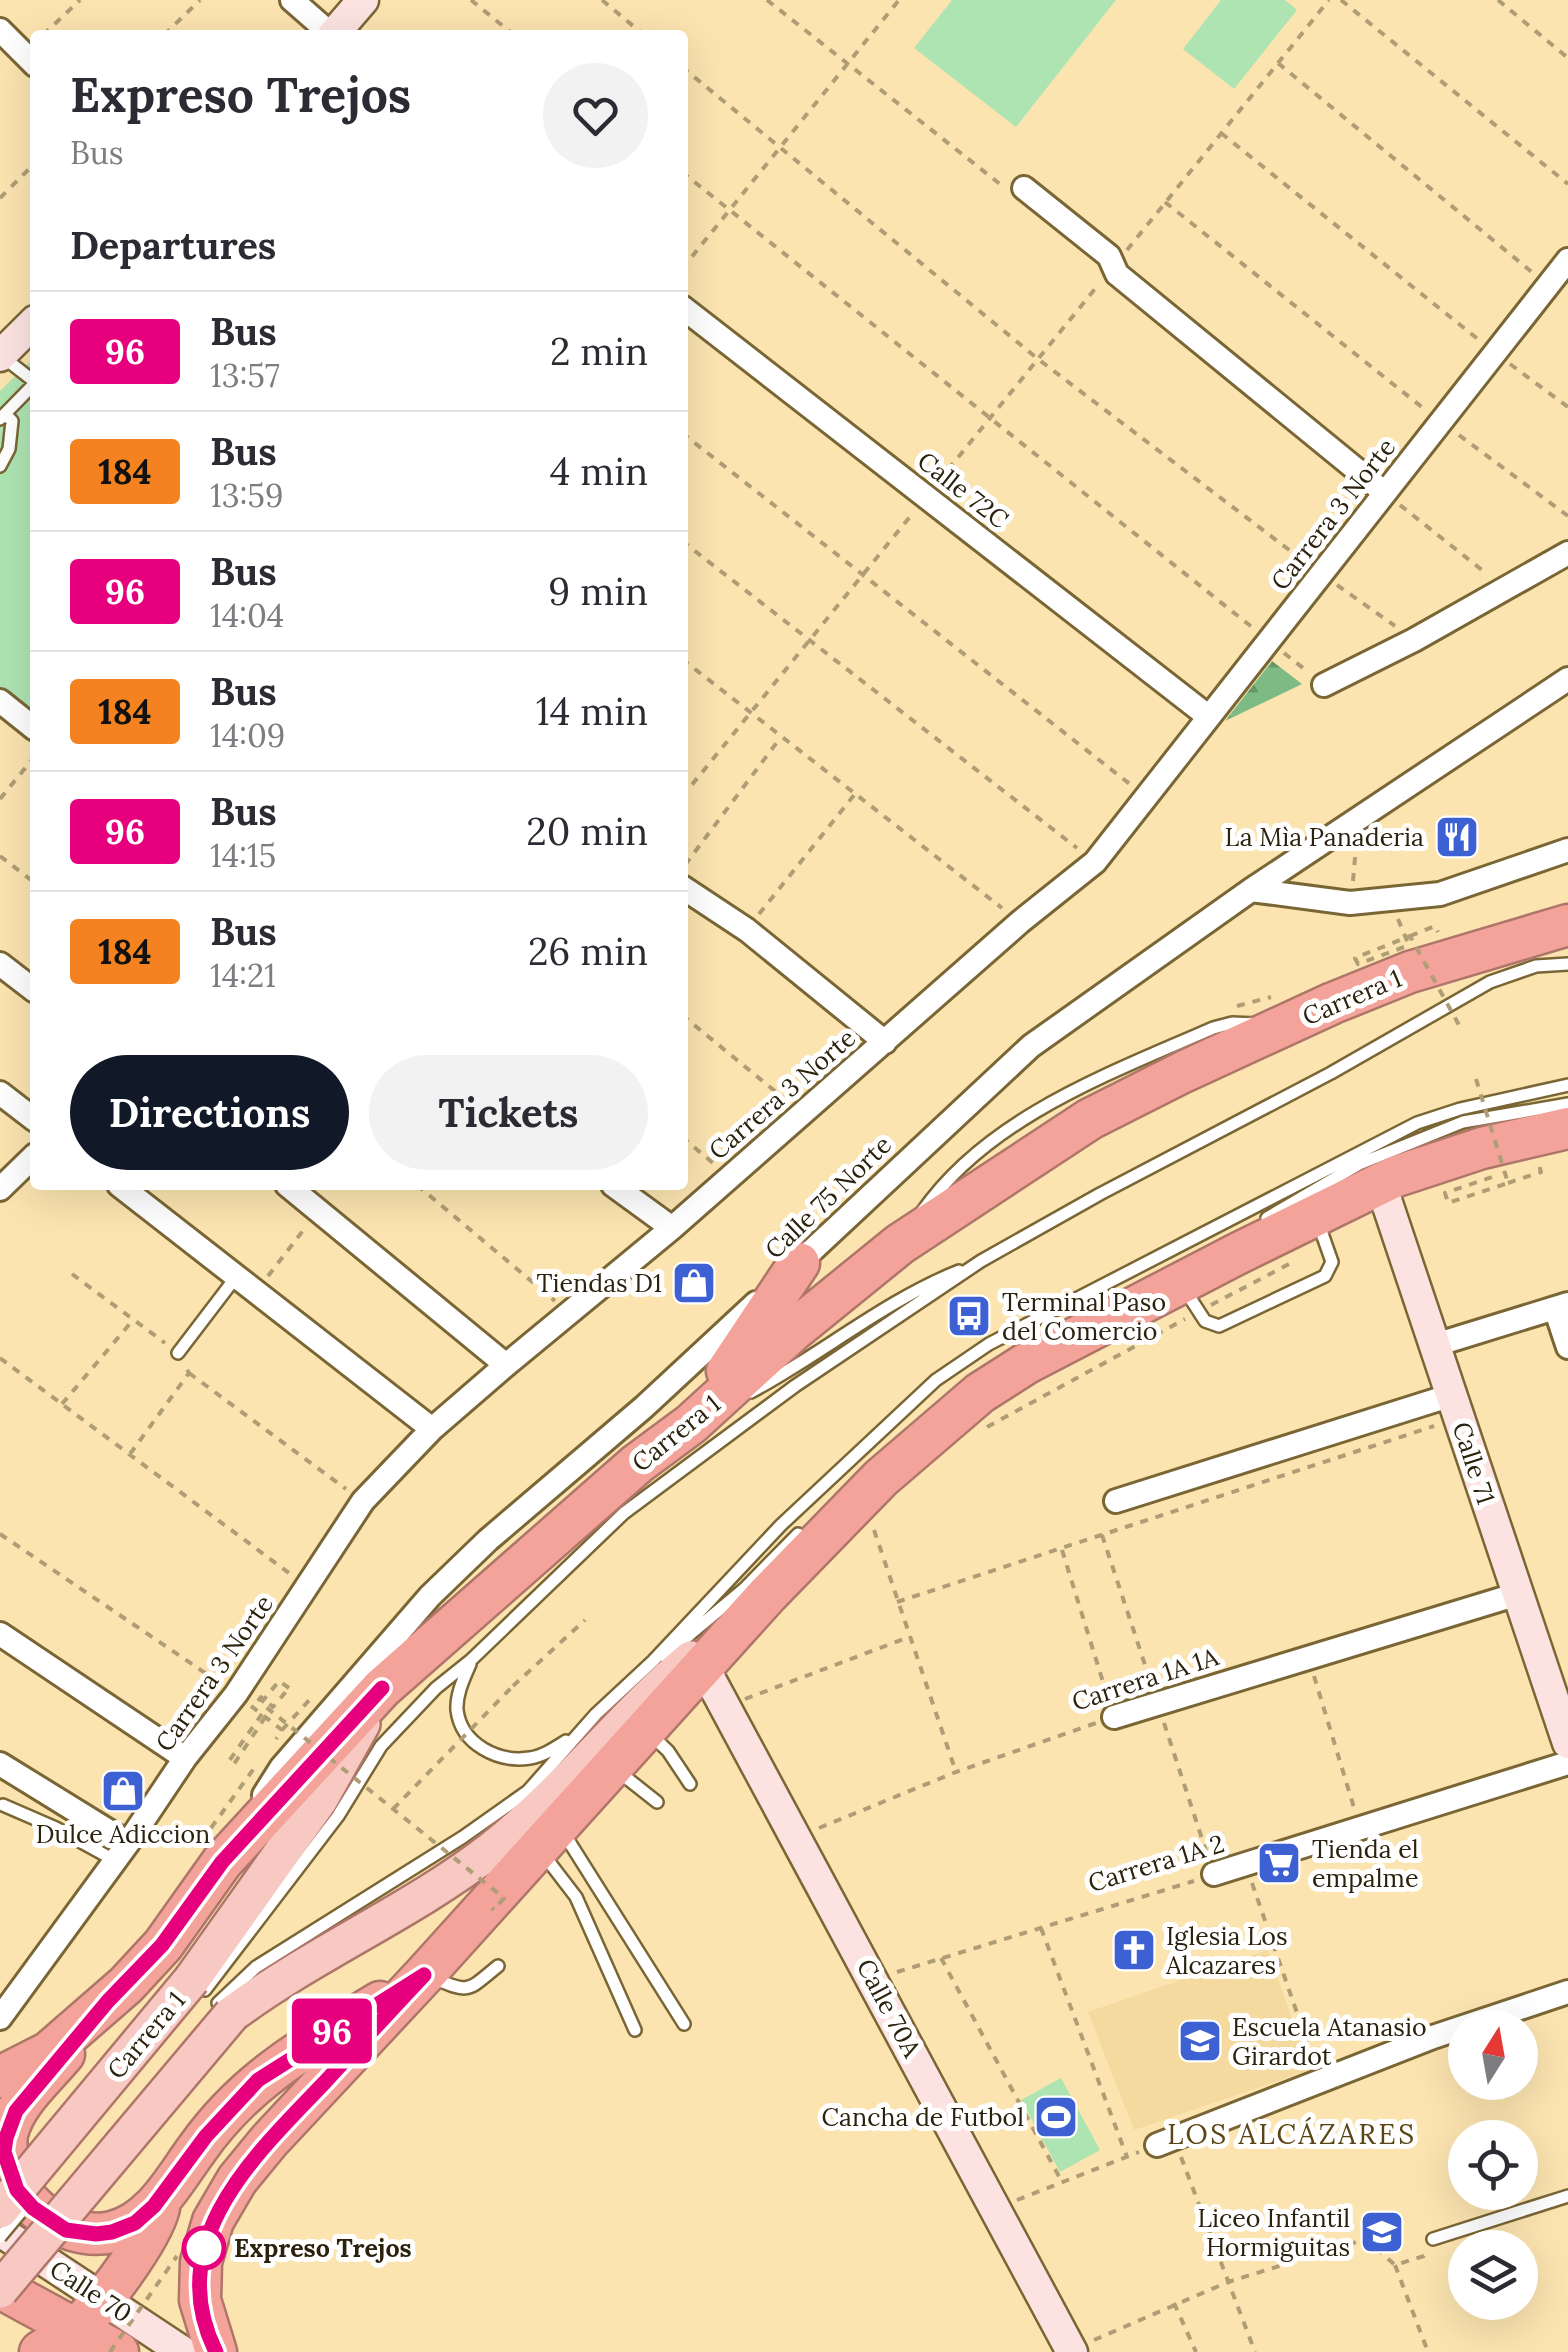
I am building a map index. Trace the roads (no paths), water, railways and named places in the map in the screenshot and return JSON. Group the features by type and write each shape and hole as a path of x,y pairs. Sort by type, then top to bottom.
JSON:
{"highway":[{"name":"Carrera 1","path":"382,1688 637,1464 692,1424 794,1330 900,1244 1090,1119 1278,1011 1568,926"},
{"name":"Carrera 1","path":"768,1594 864,1486 980,1393 1027,1364 1180,1284 1245,1240 1311,1205 1466,1152 1568,1128"},
{"path":"692,1424 799,1263"},
{"path":"216,2352 199,2288 203,2253 223,2201 269,2141 768,1594"},
{"path":"382,1688 216,1845 162,1945 108,2001 16,2111 6,2138 6,2162 17,2190 33,2208 56,2224 82,2233 112,2232 135,2223 162,2197 206,2136 258,2080 424,1975"},
{"path":"6,2082 49,2052 108,2001"},
{"path":"58,2339 102,2298 149,2232 162,2197"},
{"path":"0,2289 58,2339 114,2352"}],"main road":[{"name":"Carrera 1","path":"0,2289 219,2012 272,1984 488,1852 568,1782 646,1696 768,1594"},
{"name":"Carrera 1","path":"7,2233 197,1992 320,1799 382,1688"}],"street":[{"path":"292,0 326,30"},
{"path":"336,30 363,0"},
{"path":"0,30 30,60"},
{"path":"1024,188 1109,256 1112,268 1385,493"},
{"name":"Carrera 3 Norte","path":"0,2018 185,1758 236,1694 363,1502 432,1429 672,1228 1020,922 1095,862 1568,260"},
{"name":"Calle 72C","path":"690,313 1209,717"},
{"path":"0,355 30,326"},
{"path":"1324,685 1414,640 1568,553"},
{"name":"Calle 75 Norte","path":"216,1845 430,1596 488,1540 644,1407 1032,1046 1251,890 1568,679"},
{"path":"0,701 30,725"},
{"path":"1251,890 1350,903 1440,894 1568,850"},
{"path":"688,891 747,930 885,1042"},
{"path":"0,964 30,987"},
{"path":"0,1092 30,1116"},
{"path":"0,1189 30,1161"},
{"name":"Calle 71","path":"1380,1182 1518,1594 1561,1696 1568,1743"},
{"path":"124,1190 432,1429"},
{"path":"294,1190 506,1365"},
{"path":"620,1190 672,1228"},
{"path":"1435,1345 1562,1306 1568,1347"},
{"path":"1116,1502 1455,1406"},
{"name":"Carrera 1A 1A","path":"1114,1717 1518,1594"},
{"path":"0,1634 185,1758"},
{"name":"Calle 70A","path":"703,1666 1072,2351"},
{"name":"Carrera 1A 2","path":"1214,1874 1568,1762"},
{"path":"0,1764 121,1852"},
{"path":"1166,2142 1433,2037 1568,1992"},
{"name":"Calle 70","path":"7,2233 183,2352"}],"lane":[{"path":"0,355 30,379"},
{"path":"0,466 9,449 12,421 2,417 30,388"},
{"path":"197,1992 338,1816 382,1746 436,1688 471,1660 624,1513 795,1386 981,1261 1100,1194 1331,1074 1440,1008 1490,982 1568,954"},
{"path":"1536,966 1568,964"},
{"path":"219,2012 256,1967 463,1837 528,1791 577,1734 781,1525 936,1380 989,1344 1418,1122 1568,1084"},
{"path":"1180,1284 1205,1321 1220,1326 1325,1276 1332,1262 1311,1205 1359,1164 1463,1122 1568,1104"},
{"path":"692,1424 790,1371 884,1309 981,1261"},
{"path":"178,1353 236,1277"},
{"path":"1000,1364 1080,1320"},
{"path":"969,1384 984,1374"},
{"path":"622,1692 715,1615 808,1525"},
{"path":"471,1660 457,1713 464,1731 478,1746 494,1755 533,1758 577,1734"},
{"path":"646,1730 661,1742 690,1784"},
{"path":"612,1766 657,1802"},
{"path":"3,1805 121,1852"},
{"path":"548,1836 684,2024"},
{"path":"548,1836 635,2030"},
{"path":"424,1975 460,1990 471,1988 498,1966"},
{"path":"7,2233 36,2193"},
{"path":"1434,2238 1568,2196"},
{"path":"36,2221 48,2206"}],"place":[{"name":"La Mìa Panaderia","path":"1457,837"},
{"name":"Tiendas D1","path":"694,1283"},
{"name":"Terminal Paso del Comercio","path":"969,1316"},
{"name":"Dulce Adiccion","path":"123,1791"},
{"name":"Tienda el empalme","path":"1279,1863"},
{"name":"Iglesia Los Alcazares","path":"1134,1950"},
{"name":"Escuela Atanasio Girardot","path":"1200,2041"},
{"name":"Cancha de Futbol","path":"1056,2117"},
{"name":"Liceo Infantil Hormiguitas","path":"1382,2232"},
{"name":"Expreso Trejos","path":"204,2248"}],"district":[{"name":"LOS ALCÁZARES","path":"1292,2134"}]}
